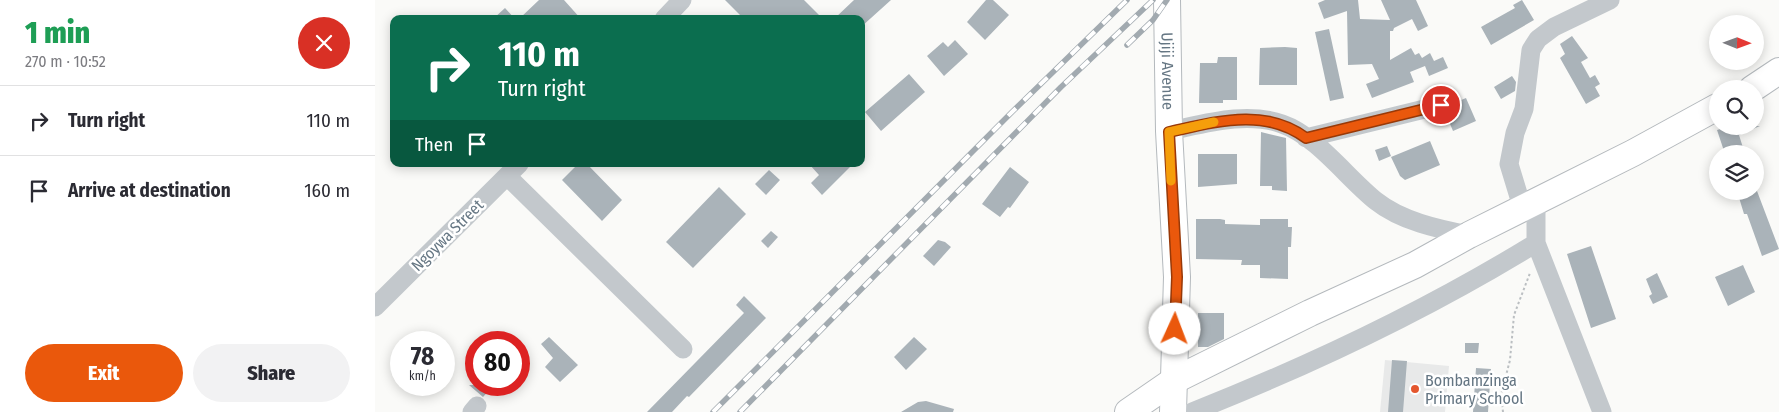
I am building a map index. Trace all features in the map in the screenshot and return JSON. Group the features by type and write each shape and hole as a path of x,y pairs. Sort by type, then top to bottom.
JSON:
{"highway":[{"name":"Ujiji Avenue","path":"1167,0 1169,132 1177,277 1173,412"},
{"path":"1128,412 1173,380 1310,313 1415,265 1469,235 1529,206 1709,111"}],"street":[{"path":"668,15 682,0"},
{"path":"1602,412 1538,248 1529,206 1509,164 1515,133 1524,109 1531,50 1538,39 1554,27 1611,0"},
{"path":"1306,138 1441,105"},
{"path":"1169,132 1229,119 1257,119 1281,123 1306,138 1377,202 1425,227 1469,235"},
{"path":"513,170 683,349"},
{"name":"Ngoywa Street","path":"375,307 513,170"},
{"path":"1192,412 1280,377 1381,329 1499,266 1538,248"}],"path":[{"path":"1503,412 1501,395 1510,360 1513,315 1538,248"}],"shaded area":[{"name":"Bombamzinga Primary School","path":"1385,360 1449,366 1445,412 1380,412"}],"building":[{"path":"539,0 564,0 577,15 523,15"},
{"path":"725,0 804,0 819,15 740,15"},
{"path":"854,0 891,0 865,23 865,15 838,15"},
{"path":"986,0 993,0 1009,15 985,40 967,22"},
{"path":"1325,0 1358,0 1360,19 1390,20 1381,0 1416,0 1428,26 1418,31 1412,19 1390,31 1390,60 1411,48 1415,55 1419,53 1422,58 1430,53 1434,61 1443,57 1448,68 1429,76 1425,66 1410,72 1414,82 1372,98 1366,84 1379,79 1372,64 1348,65 1347,11 1324,19 1318,3"},
{"path":"1522,0 1534,20 1491,45 1481,27 1515,8 1513,5"},
{"path":"505,8 511,15 497,15"},
{"path":"1329,29 1344,98 1330,101 1315,32"},
{"path":"1572,36 1588,58 1581,62 1590,78 1595,75 1600,84 1595,87 1600,96 1586,104 1560,58 1565,54 1560,44"},
{"path":"955,40 968,54 944,76 927,56 943,42 948,47"},
{"path":"1260,48 1297,48 1297,85 1259,85"},
{"path":"1218,57 1237,57 1237,100 1223,100 1223,103 1199,103 1200,63 1217,63"},
{"path":"909,74 925,92 881,131 865,112"},
{"path":"1512,76 1516,82 1515,91 1501,99 1494,87"},
{"path":"1466,98 1476,121 1453,131 1448,119 1459,115 1454,103"},
{"path":"1261,132 1286,138 1287,191 1272,190 1272,186 1260,186"},
{"path":"1719,135 1739,135 1742,145 1722,145"},
{"path":"1430,141 1440,165 1405,180 1400,176 1391,157"},
{"path":"1387,146 1391,156 1379,161 1375,150"},
{"path":"1198,154 1237,154 1237,184 1198,187"},
{"path":"575,167 590,167 622,200 602,221 562,180"},
{"path":"812,167 850,167 822,195 811,183 819,175"},
{"path":"1010,167 1029,182 1010,208 1008,207 1000,217 982,204"},
{"path":"769,170 780,180 766,195 755,184"},
{"path":"719,187 746,214 693,268 666,242"},
{"path":"1740,200 1760,200 1779,249 1762,256 1747,214 1744,214"},
{"path":"1196,219 1220,219 1225,220 1225,224 1260,225 1260,219 1288,219 1288,227 1292,227 1291,247 1288,247 1288,279 1260,278 1260,265 1241,265 1242,260 1196,259"},
{"path":"771,231 778,237 768,248 761,241"},
{"path":"938,240 945,242 951,247 934,266 923,256"},
{"path":"1591,246 1616,319 1591,328 1567,254"},
{"path":"1743,265 1755,292 1728,306 1715,277"},
{"path":"1657,273 1668,297 1653,304 1649,296 1652,294 1646,279"},
{"path":"744,296 766,318 672,412 647,412 744,313 736,305"},
{"path":"1198,313 1224,313 1224,339 1208,347 1198,347"},
{"path":"549,337 578,365 560,382 545,367 553,358 541,344"},
{"path":"914,337 927,349 906,370 894,357"},
{"path":"1465,343 1479,343 1478,353 1465,353"},
{"path":"1392,360 1407,361 1403,412 1388,412"},
{"path":"1476,368 1491,369 1488,412 1473,412"},
{"path":"926,401 954,409 953,412 901,412 918,402"}],"railway":[{"path":"713,412 1012,112 1127,0"},
{"path":"740,412 1061,87 1153,0"},
{"path":"1127,45 1153,20 1167,0"}],"slow traffic":[{"path":"1171,181 1169,132 1214,122"}],"place":[{"name":"Bombamzinga Primary School","path":"1415,389"}],"route":[{"path":"1175,329 1177,277 1169,132 1229,119 1257,119 1281,123 1306,138 1441,105"}]}
